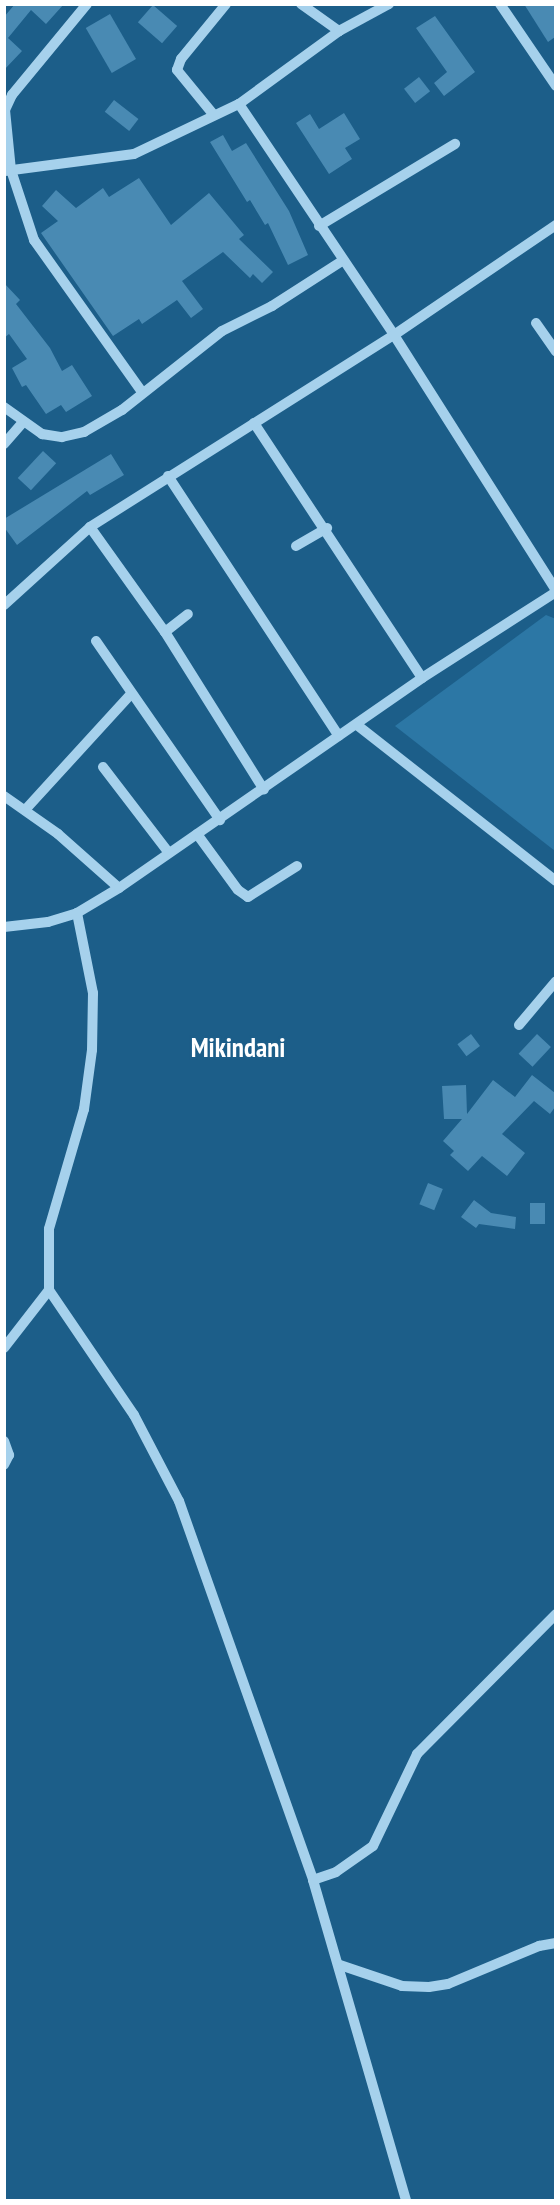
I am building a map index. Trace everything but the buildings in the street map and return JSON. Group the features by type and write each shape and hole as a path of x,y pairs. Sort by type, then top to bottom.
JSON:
{"street":[{"path":"87,4 12,95 5,110 8,171 34,240 141,392"},
{"path":"213,114 177,70 181,59 226,4"},
{"path":"301,4 339,31"},
{"path":"8,171 134,154 213,114 239,104 339,31 389,4"},
{"path":"500,4 555,86"},
{"path":"4,927 48,922 77,913 119,888 264,790 422,678 555,591 394,335 342,261 239,104"},
{"path":"319,226 455,144"},
{"path":"6,599 90,527 394,335 555,225"},
{"path":"4,407 23,422 53,436 84,432 123,410 141,392 222,331 272,306 342,261"},
{"path":"536,323 555,352"},
{"path":"4,444 23,422"},
{"path":"254,423 327,528 422,678"},
{"path":"168,476 339,736"},
{"path":"90,527 165,633 264,790"},
{"path":"296,546 327,528"},
{"path":"165,633 188,614"},
{"path":"96,641 130,695 220,820"},
{"path":"24,810 130,695"},
{"path":"357,725 555,881"},
{"path":"103,767 169,854"},
{"path":"4,796 58,834 119,888"},
{"path":"197,834 238,890 248,897 297,866"},
{"path":"77,913 93,993 92,1050 84,1109 49,1229 49,1290 134,1415 179,1501 313,1880 340,1965 406,2200"},
{"path":"519,1025 555,981"},
{"path":"4,1348 49,1290"},
{"path":"4,1441 9,1455 4,1465"},
{"path":"313,1880 336,1872 373,1846 417,1754 555,1614"},
{"path":"340,1965 402,1986 429,1987 448,1984 555,1943"}],"shaded area":[{"path":"546,615 556,619 555,851 395,726"}],"district":[{"name":"Mikindani","path":"238,1048"}]}
